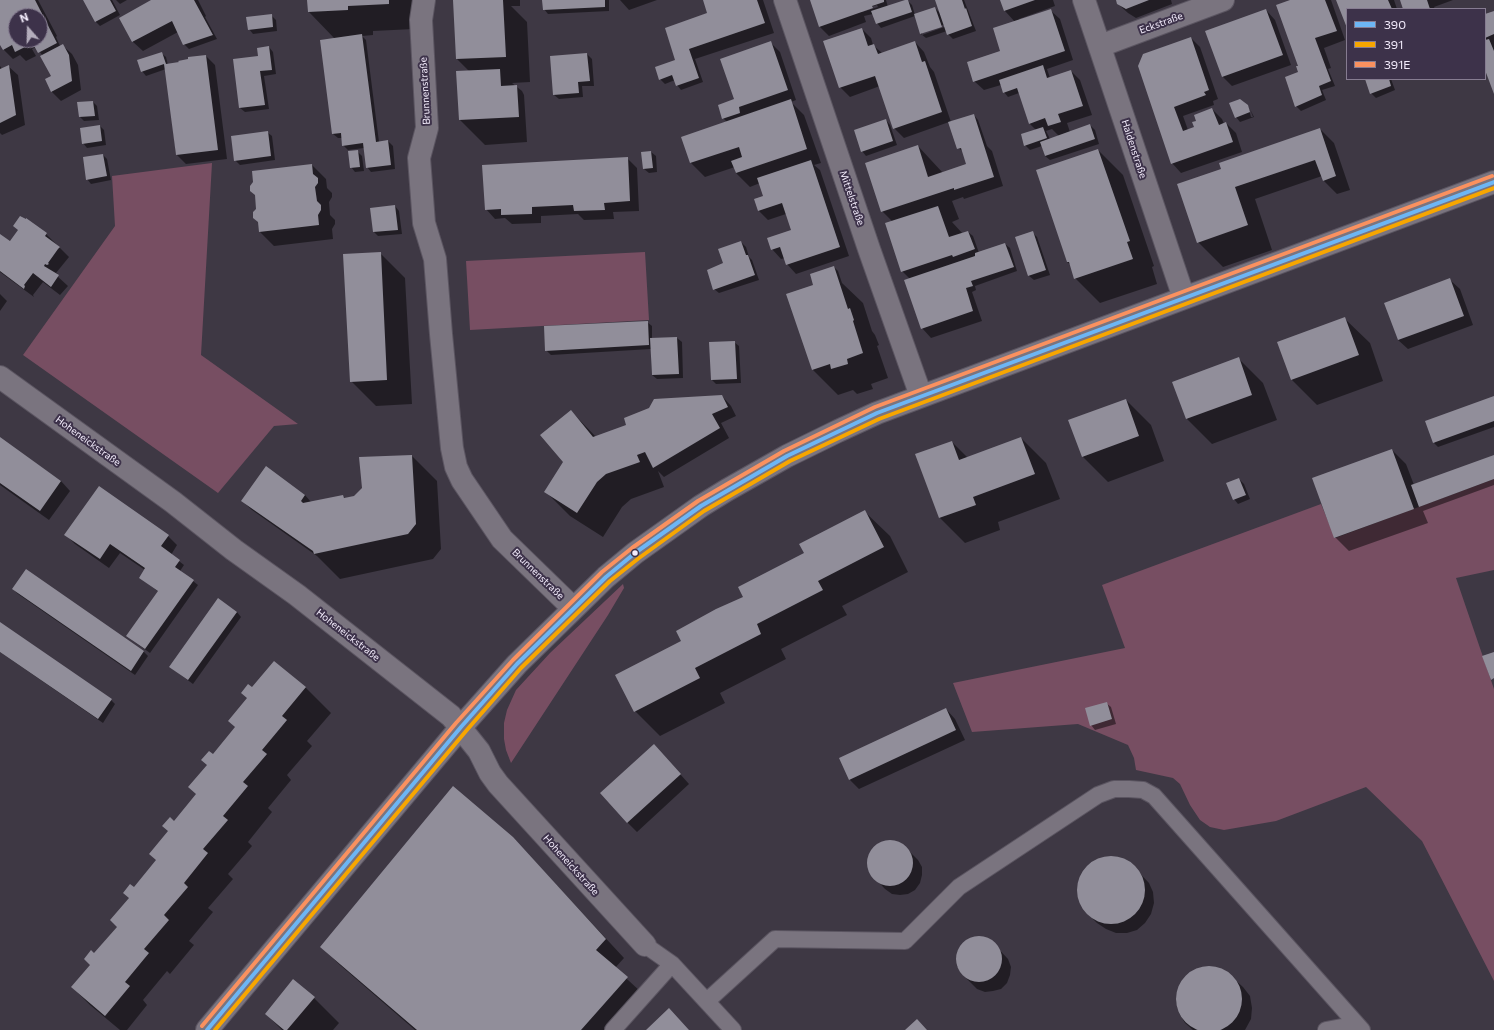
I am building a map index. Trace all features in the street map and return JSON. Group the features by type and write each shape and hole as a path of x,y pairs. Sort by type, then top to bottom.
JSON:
{"street":[{"name":"Brunnenstraße","path":"207,1030 461,727 517,664 573,608 502,539 462,480 456,467 452,448 435,259 424,223 419,158 427,128 421,20 424,0"},
{"name":"Mittelstraße","path":"785,0 869,249 921,396"},
{"name":"Haldenstraße","path":"1084,0 1184,298"},
{"name":"Eckstraße","path":"1100,46 1223,0"},
{"path":"573,608 606,577 635,553 667,530 727,490 787,456 838,431 921,396 1494,182"},
{"name":"Hoheneickstraße","path":"0,377 173,502 234,550 297,595 451,716 479,751 490,773 498,784 645,945"}],"lane":[{"path":"707,1001 775,939 905,941 959,887 1098,794 1114,789 1129,789 1143,790 1154,796 1360,1028"},
{"path":"645,945 672,964 733,1030"},
{"path":"613,1030 672,964"},
{"path":"1326,1030 1347,1026 1360,1028"}],"shaded area":[{"path":"212,163 201,355 298,424 274,426 218,493 23,355 115,226 112,176"},
{"path":"645,252 649,320 470,330 466,261"},
{"path":"1494,479 1494,570 1456,578 1494,689 1494,981 1422,841 1366,787 1276,821 1224,830 1210,827 1200,820 1190,805 1180,784 1173,778 1136,770 1134,758 1128,745 1078,724 972,732 953,683 1125,648 1102,585 1321,504 1335,538"},
{"path":"623,584 624,588 608,615 511,763 504,739 504,723 507,710 516,690 550,653"}],"building":[{"path":"0,0 35,0 39,8 8,8 8,47 3,50 0,45"},
{"path":"83,0 110,0 116,11 95,22"},
{"path":"151,0 194,0 213,35 183,45 172,21 132,42 119,18"},
{"path":"307,0 389,0 389,4 348,6 348,10 308,12"},
{"path":"453,0 503,0 506,57 456,59"},
{"path":"542,0 605,0 605,7 543,10"},
{"path":"703,0 757,0 765,23 689,49 699,78 676,86 672,75 659,80 655,67 675,60 665,28 707,13"},
{"path":"810,0 884,0 884,2 872,6 873,8 819,27"},
{"path":"908,0 912,12 876,24 871,11"},
{"path":"935,0 962,0 972,26 947,35"},
{"path":"1000,0 1035,0 1004,11"},
{"path":"1116,0 1149,0 1126,9 1117,4"},
{"path":"1290,0 1325,0 1337,31 1315,38 1331,81 1319,86 1322,95 1295,107 1285,77 1298,72 1296,66 1298,66 1276,5"},
{"path":"1336,0 1388,0 1392,8 1346,8 1346,25"},
{"path":"1400,0 1427,0 1430,8 1403,8"},
{"path":"935,7 942,27 920,34 914,14"},
{"path":"1051,9 1065,51 973,82 967,62 1000,51 993,28"},
{"path":"1266,9 1283,55 1222,77 1205,31"},
{"path":"1494,11 1494,34 1486,38 1486,14"},
{"path":"272,14 273,27 248,30 246,17"},
{"path":"48,25 57,43 48,48"},
{"path":"862,28 868,46 874,44 878,54 915,41 922,62 925,61 942,112 893,129 875,76 839,88 823,41"},
{"path":"362,34 376,142 388,140 391,165 366,168 363,143 342,146 341,133 332,134 320,40"},
{"path":"1191,37 1209,90 1204,92 1206,95 1174,107 1183,131 1194,127 1192,122 1196,121 1194,115 1212,108 1219,125 1226,122 1233,142 1171,164 1138,66 1143,54"},
{"path":"1489,39 1494,51 1494,94 1486,73 1486,40"},
{"path":"771,41 788,90 739,107 740,113 722,119 718,105 734,99 720,59"},
{"path":"63,44 69,55 72,81 51,92 45,79 51,76 40,56"},
{"path":"269,46 272,70 260,71 265,105 239,108 233,59 258,56 257,48"},
{"path":"13,48 23,48 15,52"},
{"path":"35,48 48,48 38,53"},
{"path":"162,52 166,64 179,62 178,61 188,59 188,57 206,55 218,150 176,155 164,64 141,72 137,60"},
{"path":"587,53 590,81 578,82 579,93 553,95 550,56"},
{"path":"9,65 16,115 0,123 0,69"},
{"path":"1043,65 1047,78 1071,70 1083,106 1058,114 1061,122 1048,126 1045,118 1029,124 1017,88 1003,93 999,80"},
{"path":"500,69 501,86 517,85 519,117 459,120 456,71"},
{"path":"1365,80 1389,80 1391,86 1370,94"},
{"path":"791,99 807,149 736,173 731,161 742,157 739,147 690,163 681,137"},
{"path":"1240,99 1248,105 1250,112 1235,118 1229,103"},
{"path":"93,101 95,116 79,117 77,102"},
{"path":"974,114 994,177 954,190 954,188 881,212 865,163 918,145 928,177 966,164 961,148 957,149 948,122"},
{"path":"886,119 893,141 861,152 854,130"},
{"path":"1090,124 1095,139 1045,156 1040,142"},
{"path":"100,125 102,141 82,144 80,128"},
{"path":"1043,127 1047,138 1024,146 1021,134"},
{"path":"1320,128 1336,176 1323,181 1315,160 1235,187 1248,225 1197,243 1177,184 1221,169 1219,163"},
{"path":"268,131 271,156 234,161 231,136"},
{"path":"1098,149 1130,241 1127,242 1133,259 1074,279 1036,170"},
{"path":"358,150 360,167 350,168 348,151"},
{"path":"651,151 653,168 643,169 641,152"},
{"path":"103,154 107,176 86,180 83,157"},
{"path":"628,157 630,201 604,203 605,210 574,211 573,205 532,207 532,214 501,215 501,209 485,210 482,165"},
{"path":"811,160 840,247 786,265 780,247 771,250 767,238 791,230 782,203 758,211 754,199 763,196 757,178"},
{"path":"312,164 313,174 318,178 318,183 315,187 317,201 321,205 321,210 318,215 319,225 259,232 258,222 253,218 253,212 256,209 255,195 250,191 250,186 253,182 252,171"},
{"path":"395,205 398,230 373,232 370,208"},
{"path":"938,206 949,237 968,231 975,249 901,272 885,223"},
{"path":"20,216 26,218 47,233 45,236 60,247 48,263 49,264 45,264 44,266 59,275 51,287 33,273 24,285 24,289 0,271 0,234 10,241 18,230 13,226"},
{"path":"1033,231 1046,270 1028,276 1015,237"},
{"path":"741,241 755,275 713,290 707,270 723,263 718,249"},
{"path":"1005,243 1014,267 971,281 973,286 966,288 973,311 921,329 904,280 975,256 975,253"},
{"path":"381,252 387,380 350,382 343,254"},
{"path":"834,266 848,309 850,308 854,320 853,321 863,353 847,359 848,364 831,369 830,364 812,370 786,294 813,285 810,274"},
{"path":"1450,278 1464,316 1398,340 1384,303"},
{"path":"1345,317 1359,355 1291,380 1277,342"},
{"path":"648,321 649,345 545,351 544,326"},
{"path":"677,337 679,374 652,375 650,338"},
{"path":"735,341 737,379 711,380 709,342"},
{"path":"1239,357 1252,395 1186,419 1172,382"},
{"path":"722,395 728,407 712,414 720,428 653,468 645,452 637,455 640,462 606,474 597,482 577,513 544,492 563,462 540,435 571,410 593,437 626,425 624,418 649,408 654,399"},
{"path":"1494,396 1494,421 1433,443 1425,421"},
{"path":"1126,399 1139,436 1082,457 1068,420"},
{"path":"0,437 61,481 40,511 0,483"},
{"path":"1021,437 1035,474 973,497 976,505 939,518 915,454 952,441 959,460"},
{"path":"1392,449 1414,509 1334,538 1312,478"},
{"path":"412,455 416,524 408,534 314,554 313,551 241,501 266,466 305,495 301,501 303,503 343,495 344,498 354,496 362,488 359,457"},
{"path":"1494,455 1494,479 1419,507 1411,485"},
{"path":"1239,478 1246,495 1233,500 1226,483"},
{"path":"99,486 169,535 161,546 180,560 175,567 194,580 145,649 126,636 158,591 139,578 145,568 110,544 100,559 64,535"},
{"path":"865,510 884,547 818,581 823,590 757,624 761,634 695,668 700,678 634,712 615,675 681,641 676,631 716,609 743,597 738,587 804,553 799,544"},
{"path":"26,569 144,651 131,671 12,589"},
{"path":"218,598 237,612 188,680 169,667"},
{"path":"0,622 112,699 98,719 0,652"},
{"path":"1494,652 1494,678 1491,680 1482,656"},
{"path":"274,661 306,687 282,716 287,720 262,750 267,754 243,782 248,786 223,816 228,820 203,849 208,853 184,883 188,887 164,915 169,920 144,949 149,953 125,982 130,986 105,1016 71,987 90,965 84,959 91,950 94,953 117,927 110,920 129,898 123,893 130,884 134,887 156,860 149,854 168,831 162,826 170,817 174,821 196,794 188,787 207,765 201,760 209,751 213,754 235,727 228,721 247,698 241,693 248,684 252,687"},
{"path":"1107,702 1112,719 1090,726 1085,708"},
{"path":"946,708 956,730 849,780 839,758"},
{"path":"654,744 681,774 627,823 600,793"},
{"path":"453,786 513,837 606,939 596,950 628,977 581,1030 417,1030 320,947"},
{"path":"885,840 895,840 903,844 909,850 913,858 913,868 909,876 903,882 895,886 885,886 877,882 871,876 867,868 867,858 871,850 877,844"},
{"path":"1111,856 1124,859 1135,866 1142,877 1145,890 1142,903 1135,914 1124,921 1111,924 1098,921 1087,914 1080,903 1077,890 1080,877 1087,866 1098,859"},
{"path":"974,936 984,936 992,940 998,946 1002,954 1002,964 998,972 992,978 984,982 974,982 966,978 960,972 956,964 956,954 960,946 966,940"},
{"path":"1202,966 1216,966 1228,971 1237,980 1242,992 1242,1006 1237,1018 1228,1027 1219,1031 1199,1031 1190,1027 1181,1018 1176,1006 1176,992 1181,980 1190,971"},
{"path":"293,979 315,997 287,1030 284,1030 265,1014"},
{"path":"669,1008 689,1030 646,1030"},
{"path":"917,1019 927,1030 905,1030"}],"transit line":[{"name":"391E","path":"202,1026 456,723 513,660 602,572 632,548 698,501 784,451 875,407 1492,176"},
{"name":"390","path":"207,1030 461,727 517,664 606,577 635,553 701,506 787,456 877,413 1494,182"},
{"name":"391","path":"215,1030 466,731 521,668 610,581 704,511 790,461 879,419 1494,188"}]}
